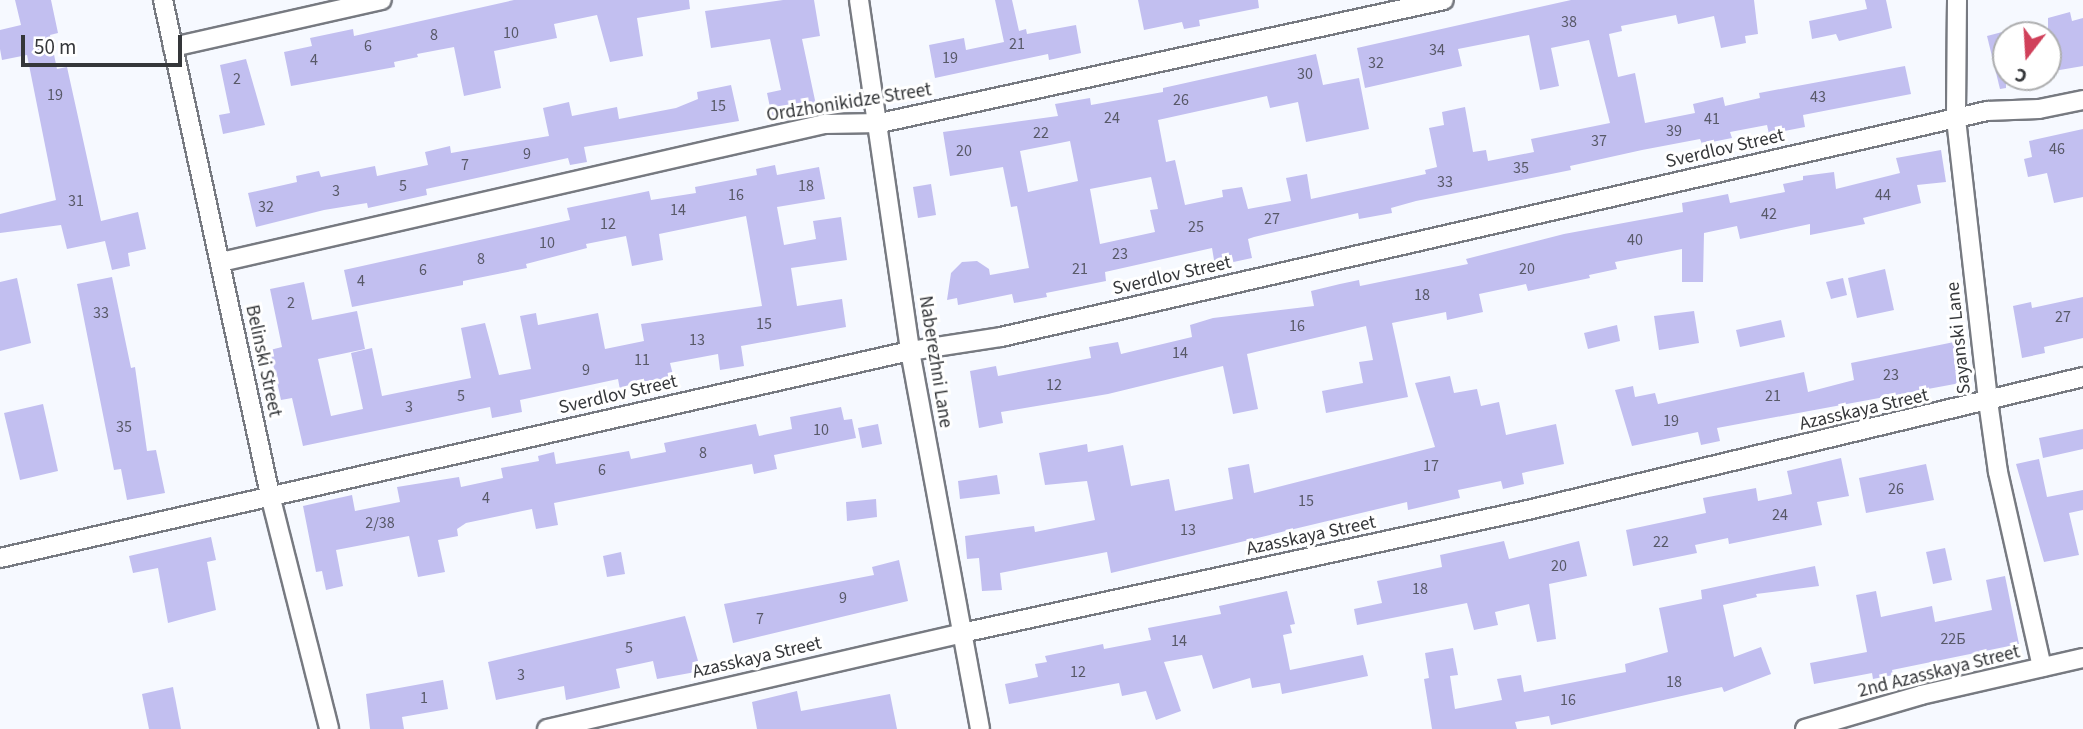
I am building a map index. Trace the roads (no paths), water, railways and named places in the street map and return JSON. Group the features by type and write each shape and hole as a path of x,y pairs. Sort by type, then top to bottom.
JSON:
{"street":[{"name":"Belinski Street","path":"163,0 270,495 328,729"},
{"path":"173,47 382,0"},
{"name":"Naberezhni Lane","path":"859,0 880,123 910,351 980,729"},
{"name":"Ordzhonikidze Street","path":"221,262 824,124 880,123 1444,0"},
{"name":"Sayanski Lane","path":"1957,0 1956,119 1988,401 1998,472 2042,667"},
{"name":"Sverdlov Street","path":"0,558 910,351 1001,337 1956,119 2083,100"},
{"name":"Azasskaya Street","path":"547,729 962,633 1532,509 2083,377"},
{"name":"2nd Azasskaya Street","path":"1805,729 1921,695 2083,658"}]}
